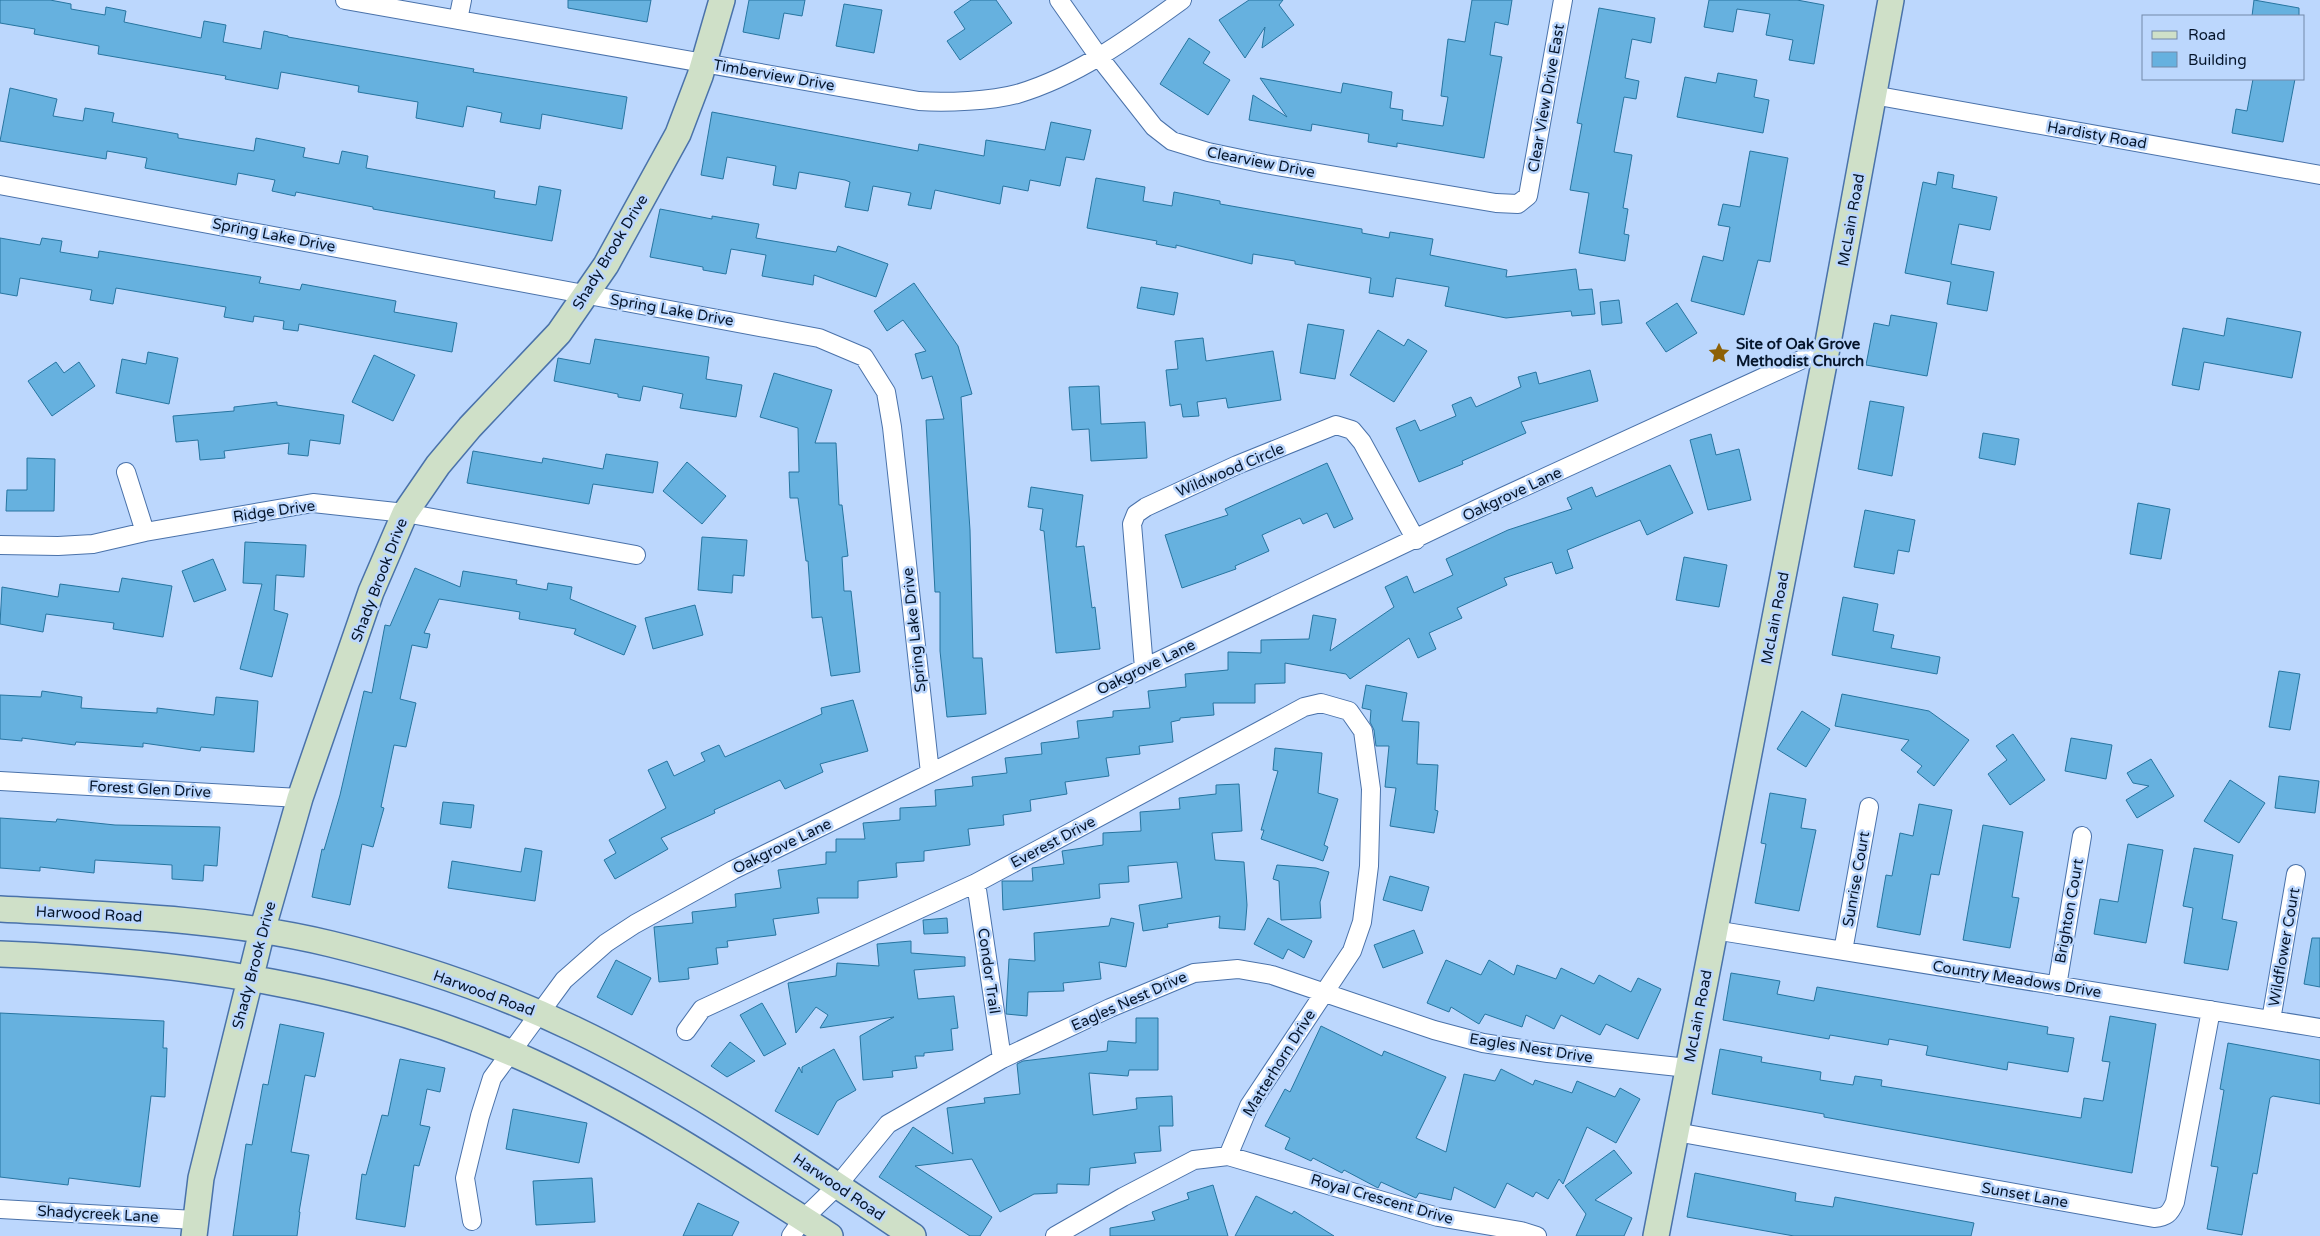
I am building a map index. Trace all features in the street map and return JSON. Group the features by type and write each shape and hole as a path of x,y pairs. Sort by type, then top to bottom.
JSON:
{"street":[{"name":"Timberview Drive","path":"345,0 919,100 944,102 1015,94 1038,87 1099,57 1124,42 1182,0"},
{"path":"458,20 462,0"},
{"name":"Shady Brook Drive","path":"195,1228 201,1178 262,931 300,798 371,592 405,513 438,465 470,427 559,334 606,265 678,134 700,76 702,62 722,0"},
{"name":"Clearview Drive","path":"1059,0 1099,57 1154,127 1172,141 1208,152 1265,164 1496,203 1518,204 1528,196"},
{"name":"Clear View Drive East","path":"1528,196 1564,0"},
{"name":"McLain Road","path":"1656,1236 1828,348 1891,0"},
{"name":"Hardisty Road","path":"1873,95 2320,175"},
{"name":"Spring Lake Drive","path":"0,185 819,338 864,357 886,392 892,427 930,773"},
{"name":"Oakgrove Lane","path":"472,1221 465,1178 492,1078 564,980 606,943 635,924 733,870 1144,668 1416,540 1500,498 1828,348"},
{"name":"Wildwood Circle","path":"1144,668 1132,524 1136,514 1146,507 1237,466 1336,426 1352,430 1362,442 1416,540"},
{"path":"126,472 145,532"},
{"name":"Ridge Drive","path":"0,545 58,546 93,544 145,532 313,503 405,513 636,555"},
{"name":"Everest Drive","path":"686,1031 702,1009 976,883 1304,706 1321,703 1334,705 1349,711 1357,720 1363,731 1371,789"},
{"name":"Forest Glen Drive","path":"0,781 300,798"},
{"name":"Matterhorn Drive","path":"1228,1156 1249,1106 1352,951 1362,922 1369,866 1371,789"},
{"name":"Sunrise Court","path":"1844,951 1869,807"},
{"name":"Brighton Court","path":"2057,986 2082,836"},
{"name":"Wildflower Court","path":"2271,1020 2296,874"},
{"name":"Condor Trail","path":"976,883 1002,1059"},
{"name":"Harwood Road","path":"0,909 131,916 262,931 330,944 399,962 538,1013 609,1046 746,1125 913,1236"},
{"name":"Country Meadows Drive","path":"1714,930 2320,1028"},
{"path":"0,954 138,963 250,978 340,996 434,1024 511,1053 590,1090 716,1162 797,1227 830,1236"},
{"name":"Eagles Nest Drive","path":"797,1227 837,1186 888,1124 1002,1059 1110,1008 1194,973 1238,970 1272,975 1434,1030 1483,1043 1548,1053 1688,1068"},
{"name":"Sunset Lane","path":"1676,1132 2154,1218 2165,1217 2171,1211 2175,1202 2211,1010"},
{"path":"1055,1236 1123,1197 1194,1160 1228,1156"},
{"name":"Royal Crescent Drive","path":"1228,1156 1438,1217 1520,1231 1536,1236"},
{"name":"Shadycreek Lane","path":"0,1209 195,1228"}],"building":[{"path":"0,0 50,0 71,4 71,9 105,15 106,7 126,11 124,22 201,38 204,21 226,25 223,42 261,49 264,31 288,37 474,69 473,72 627,97 622,129 542,114 540,129 500,122 502,113 467,106 463,127 416,118 418,102 358,92 359,86 281,72 278,89 225,79 226,76 98,54 99,46 34,34 35,29 0,23"},
{"path":"568,0 651,0 647,22 568,8"},
{"path":"749,0 805,0 802,16 784,13 779,39 743,32"},
{"path":"971,0 996,0 1012,23 960,60 947,41 965,29 954,12"},
{"path":"1249,0 1283,0 1279,5 1294,25 1262,48 1265,27 1245,58 1219,20"},
{"path":"1472,0 1512,0 1508,25 1495,22 1490,55 1502,57 1484,158 1397,143 1397,147 1368,142 1369,134 1312,124 1311,131 1249,120 1253,95 1287,117 1260,78 1341,93 1343,83 1392,92 1390,108 1403,110 1402,120 1443,126 1448,97 1441,96 1448,39 1465,42"},
{"path":"1709,0 1797,0 1824,5 1814,64 1789,60 1793,40 1766,35 1770,14 1737,9 1733,32 1704,27"},
{"path":"2254,0 2299,8 2299,15 2252,15"},
{"path":"844,4 882,10 874,53 836,46"},
{"path":"1599,8 1655,18 1651,43 1632,39 1625,78 1639,81 1636,99 1624,97 1614,152 1632,155 1623,208 1628,209 1624,234 1629,235 1625,261 1579,253 1589,193 1570,190 1582,124 1577,123"},
{"path":"1189,38 1210,52 1203,63 1230,80 1208,115 1160,84"},
{"path":"1718,73 1757,80 1754,97 1769,100 1763,133 1677,117 1685,77 1716,83"},
{"path":"2253,80 2295,80 2283,142 2232,133 2236,109 2247,111"},
{"path":"10,88 57,99 53,116 83,121 85,108 114,113 112,122 178,134 178,138 254,151 256,138 305,148 303,157 339,164 342,151 368,156 366,168 495,191 494,198 536,205 539,186 561,190 552,241 373,209 373,207 296,192 295,196 272,191 275,180 238,173 236,185 145,168 147,158 107,151 106,159 0,141"},
{"path":"712,112 918,151 919,144 984,156 986,140 1045,150 1051,122 1091,130 1084,160 1066,157 1060,186 1030,180 1028,191 1003,186 1000,204 935,190 931,209 908,205 911,193 873,186 868,211 845,207 850,182 845,180 799,172 796,189 773,185 776,166 727,157 723,179 701,175"},
{"path":"1750,151 1788,158 1770,262 1758,260 1744,315 1691,301 1703,256 1723,261 1730,227 1718,225 1723,204 1740,207"},
{"path":"1938,172 1954,175 1952,188 1997,197 1990,230 1959,224 1951,264 1994,272 1987,311 1947,304 1951,282 1905,273 1923,182 1936,185"},
{"path":"1096,178 1145,187 1143,201 1172,206 1174,192 1220,201 1220,204 1362,229 1362,233 1389,238 1390,232 1433,239 1430,255 1507,270 1506,277 1576,269 1579,290 1592,289 1595,314 1572,316 1571,311 1506,318 1445,306 1449,287 1396,278 1393,297 1369,293 1371,278 1295,264 1295,261 1253,254 1252,264 1176,245 1176,248 1156,244 1157,241 1087,228"},
{"path":"660,209 712,219 712,216 759,224 756,238 836,252 838,246 888,264 876,297 814,275 813,285 762,276 766,255 731,249 726,274 703,270 703,267 650,257"},
{"path":"0,238 40,245 42,238 62,241 60,252 98,258 99,251 261,277 259,283 300,290 302,284 396,301 394,312 457,323 452,352 299,324 298,331 283,329 284,321 254,316 253,322 224,317 226,307 116,288 113,304 90,300 92,290 20,278 17,296 0,293"},
{"path":"914,283 958,346 972,394 961,397 970,530 973,658 982,658 986,714 947,717 940,651 940,592 935,592 926,420 944,419 932,376 922,379 915,354 926,351 903,320 887,331 874,311"},
{"path":"1141,287 1178,293 1174,315 1137,308"},
{"path":"1619,300 1622,323 1602,325 1600,302"},
{"path":"1677,303 1697,333 1666,352 1646,323"},
{"path":"1891,315 1937,323 1927,376 1866,365 1874,323 1889,326"},
{"path":"2227,318 2301,332 2292,378 2204,362 2199,390 2172,385 2183,328 2224,336"},
{"path":"1308,324 1344,330 1335,379 1300,373"},
{"path":"1378,330 1404,346 1408,339 1427,351 1394,402 1350,375"},
{"path":"1203,338 1206,361 1273,351 1281,400 1228,408 1226,398 1197,402 1199,416 1183,417 1181,404 1170,406 1166,370 1178,369 1175,341"},
{"path":"595,339 709,357 706,379 742,385 736,417 680,408 683,394 643,386 640,401 618,397 618,394 554,381 558,358 590,364"},
{"path":"148,352 178,358 169,404 116,393 122,359 146,364"},
{"path":"374,355 415,375 393,421 352,402"},
{"path":"56,362 64,373 79,362 95,386 52,416 28,381"},
{"path":"1590,370 1598,401 1521,422 1526,433 1462,461 1463,464 1419,482 1396,428 1415,420 1420,431 1456,416 1452,405 1471,397 1476,407 1521,387 1518,377 1536,372 1539,384"},
{"path":"774,373 832,390 815,443 836,443 839,505 842,505 848,556 842,557 844,591 851,591 860,672 831,676 822,617 812,618 808,561 806,561 798,498 790,498 789,472 799,472 798,428 760,417"},
{"path":"1099,386 1101,424 1145,422 1147,458 1091,461 1089,429 1072,430 1069,387"},
{"path":"1870,401 1904,407 1892,476 1858,469"},
{"path":"277,402 277,405 344,415 340,444 310,440 308,456 288,454 289,443 224,451 225,458 200,460 198,440 176,442 173,416 234,411 234,407"},
{"path":"1983,433 2019,439 2015,465 1979,458"},
{"path":"1711,434 1716,455 1739,449 1751,500 1708,510 1690,440"},
{"path":"473,451 542,463 543,458 603,469 606,454 658,462 653,493 593,484 589,504 467,483"},
{"path":"27,458 55,459 54,511 6,511 7,490 27,490"},
{"path":"687,462 726,496 702,524 663,491"},
{"path":"1327,463 1353,519 1334,528 1327,513 1303,524 1300,518 1262,535 1269,551 1235,566 1236,569 1182,588 1165,535 1228,515 1225,509"},
{"path":"1670,465 1693,513 1647,535 1640,520 1567,550 1573,568 1556,574 1552,562 1504,578 1507,585 1457,608 1462,618 1429,633 1436,649 1418,658 1409,638 1350,679 1346,674 1285,663 1285,683 1255,684 1255,703 1213,703 1214,715 1180,718 1180,720 1171,722 1173,742 1139,746 1140,754 1106,758 1109,776 1065,782 1067,794 1030,800 1031,811 1003,815 1004,825 968,829 970,845 924,851 924,861 896,863 897,877 858,881 858,898 817,898 819,913 773,919 776,935 727,941 728,947 716,948 718,964 688,968 689,979 659,982 654,927 693,923 692,912 736,907 735,894 781,888 778,870 826,864 826,852 836,852 836,839 865,839 863,823 900,820 900,808 936,806 935,790 973,786 972,777 1007,773 1005,758 1042,754 1041,743 1079,738 1077,721 1113,717 1113,711 1150,708 1148,691 1186,687 1185,674 1228,670 1228,652 1261,653 1261,640 1309,639 1313,615 1336,619 1330,651 1394,607 1385,587 1407,576 1414,593 1453,575 1446,559 1508,530 1572,509 1567,498 1592,487 1596,497"},
{"path":"1031,487 1083,495 1076,547 1084,546 1092,608 1095,607 1100,649 1056,653 1044,531 1040,530 1043,509 1028,507"},
{"path":"2138,503 2170,509 2161,559 2130,554"},
{"path":"1865,510 1915,520 1909,552 1898,550 1894,574 1854,567"},
{"path":"702,537 747,540 744,576 733,575 732,593 698,590"},
{"path":"245,542 306,545 304,577 276,575 274,610 288,614 272,677 240,669 262,584 243,583"},
{"path":"1684,557 1727,565 1719,607 1676,600"},
{"path":"213,559 226,590 194,602 182,571"},
{"path":"415,568 460,587 463,571 517,580 516,584 547,590 548,583 572,587 570,599 636,626 624,655 574,634 576,629 519,619 520,612 439,599 424,633 430,634 427,648 412,645 400,699 416,703 406,747 394,745 381,807 384,808 373,847 362,844 350,905 312,897 322,849 324,850 340,795 364,691 372,693 385,625 390,626"},
{"path":"122,578 172,586 163,637 113,629 114,623 46,614 43,632 0,624 2,587 58,597 60,584 119,592"},
{"path":"1843,597 1878,604 1873,631 1894,635 1891,648 1940,657 1937,674 1832,655"},
{"path":"695,605 703,635 653,649 645,618"},
{"path":"2279,671 2300,674 2290,730 2269,727"},
{"path":"1366,685 1407,693 1402,721 1419,722 1417,764 1438,765 1435,810 1438,811 1434,833 1390,826 1396,788 1385,787 1389,746 1376,746 1374,730 1370,722 1371,710 1362,708"},
{"path":"42,691 82,697 81,708 157,713 157,708 214,715 216,697 258,701 254,752 201,747 200,751 143,743 143,747 76,742 75,745 22,738 22,741 0,739 0,695 41,697"},
{"path":"1842,694 1929,711 1969,740 1934,786 1917,772 1922,766 1901,750 1909,740 1835,726"},
{"path":"853,700 868,751 820,764 823,772 785,789 780,780 714,810 715,813 661,838 668,849 615,879 604,860 616,853 609,840 666,808 648,770 667,761 674,776 705,761 701,753 719,745 725,757 822,714 821,708"},
{"path":"1802,711 1830,729 1806,767 1777,749"},
{"path":"2013,734 2045,780 2010,805 1988,774 2007,760 1996,746"},
{"path":"2071,738 2112,745 2106,779 2065,771"},
{"path":"1275,748 1322,753 1318,793 1338,799 1324,845 1328,847 1323,861 1261,839 1264,830 1261,830 1278,771 1273,770"},
{"path":"2151,759 2174,796 2137,818 2126,800 2149,786 2133,783 2127,773"},
{"path":"2279,776 2319,781 2315,813 2275,808"},
{"path":"2230,780 2265,803 2239,843 2204,821"},
{"path":"1239,784 1242,831 1212,833 1215,860 1244,862 1247,905 1245,930 1219,928 1220,916 1167,924 1168,927 1143,931 1139,905 1182,898 1177,862 1128,866 1129,882 1099,884 1100,898 1003,910 1002,881 1033,881 1032,868 1064,864 1062,851 1103,845 1103,833 1141,831 1140,812 1180,809 1179,798 1216,794 1216,785"},
{"path":"1770,793 1806,799 1801,828 1816,830 1799,911 1755,903 1766,844 1761,843"},
{"path":"443,802 474,805 471,828 440,824"},
{"path":"1919,804 1952,810 1939,875 1931,874 1920,935 1877,927 1886,875 1892,876 1900,833 1913,836"},
{"path":"0,818 56,822 57,819 115,825 220,827 217,866 204,865 203,881 172,879 172,865 95,860 94,873 40,867 40,871 0,868"},
{"path":"1983,825 2023,832 2012,897 2019,898 2010,948 1963,940"},
{"path":"2128,844 2163,850 2146,943 2094,934 2100,899 2118,902"},
{"path":"525,848 542,851 535,901 448,888 452,861 521,872"},
{"path":"2194,848 2233,855 2222,919 2237,922 2228,970 2184,963 2193,908 2183,906"},
{"path":"1277,865 1316,868 1329,872 1320,902 1321,918 1281,920 1279,881 1273,879"},
{"path":"1390,876 1429,887 1422,911 1383,900"},
{"path":"947,918 948,933 924,934 923,920"},
{"path":"1111,918 1134,923 1126,967 1099,962 1101,979 1063,983 1064,991 1028,992 1027,1016 1006,1014 1009,959 1035,961 1034,933 1109,926"},
{"path":"1268,918 1312,941 1304,958 1288,949 1283,959 1254,944"},
{"path":"1414,930 1423,953 1383,968 1374,945"},
{"path":"2312,938 2320,938 2320,987 2304,984"},
{"path":"911,941 911,953 965,957 965,966 914,970 918,999 954,996 958,1028 951,1029 953,1050 924,1053 924,1056 915,1056 917,1068 892,1071 893,1077 863,1080 860,1036 894,1017 820,1028 828,1015 816,1007 796,1033 788,983 836,976 837,963 879,966 877,944"},
{"path":"616,960 651,978 632,1015 597,997"},
{"path":"1446,960 1481,975 1489,960 1514,975 1517,965 1556,979 1561,968 1594,984 1599,975 1631,992 1638,978 1661,989 1638,1039 1606,1024 1600,1035 1561,1015 1554,1029 1526,1015 1522,1027 1485,1014 1479,1024 1451,1007 1449,1012 1427,1003"},
{"path":"1731,973 1780,981 1777,994 1814,1001 1817,987 2048,1027 2047,1034 2074,1038 2068,1072 2008,1062 2007,1070 1926,1055 1928,1046 1889,1039 1888,1045 1830,1035 1829,1039 1723,1020"},
{"path":"762,1003 786,1044 764,1056 740,1015"},
{"path":"0,1013 164,1021 163,1048 167,1048 165,1097 151,1096 140,1187 69,1178 68,1185 0,1177"},
{"path":"2110,1016 2156,1024 2132,1173 1824,1117 1824,1114 1712,1094 1720,1049 1762,1057 1761,1062 1821,1072 1820,1080 1853,1085 1855,1076 1882,1080 1881,1086 2081,1118 2084,1098 2103,1101 2110,1062 2102,1061"},
{"path":"1136,1018 1158,1018 1158,1070 1129,1070 1128,1076 1089,1073 1093,1115 1137,1109 1136,1098 1172,1096 1173,1126 1159,1126 1161,1151 1134,1153 1136,1163 1090,1168 1089,1185 1057,1184 1057,1193 1034,1194 1000,1212 972,1159 915,1166 992,1217 980,1236 970,1236 879,1177 913,1127 953,1154 947,1108 985,1103 984,1098 1020,1094 1017,1064 1023,1061 1107,1051 1108,1041 1136,1043"},
{"path":"280,1024 324,1033 315,1077 305,1075 291,1152 309,1155 299,1212 297,1236 233,1236 246,1144 252,1145 263,1084 268,1085"},
{"path":"1321,1026 1382,1056 1384,1051 1446,1077 1416,1138 1446,1152 1464,1074 1495,1081 1501,1069 1533,1085 1535,1080 1572,1093 1577,1081 1615,1097 1620,1088 1640,1099 1616,1143 1587,1127 1563,1184 1559,1179 1548,1199 1536,1192 1533,1197 1507,1183 1495,1208 1454,1187 1451,1200 1419,1193 1416,1198 1381,1182 1378,1188 1344,1170 1342,1173 1313,1158 1311,1161 1285,1149 1290,1138 1265,1126 1285,1089 1290,1092"},
{"path":"730,1042 755,1061 727,1077 711,1066"},
{"path":"2228,1043 2320,1060 2320,1104 2273,1096 2270,1098 2257,1174 2253,1173 2242,1235 2207,1229 2218,1167 2211,1166 2224,1090 2220,1089"},
{"path":"834,1049 856,1090 837,1101 818,1135 775,1111 799,1067 802,1073 802,1067"},
{"path":"400,1059 445,1068 440,1092 427,1089 420,1125 430,1127 419,1166 414,1165 405,1227 356,1219 362,1174 366,1175 382,1115 388,1116"},
{"path":"513,1109 587,1123 579,1163 506,1149"},
{"path":"1614,1150 1632,1173 1595,1200 1632,1218 1624,1236 1576,1236 1586,1214 1565,1186"},
{"path":"1695,1173 1796,1193 1795,1201 1833,1207 1835,1197 1974,1223 1971,1236 1794,1236 1687,1217"},
{"path":"592,1178 595,1222 536,1225 533,1181"},
{"path":"1213,1185 1228,1236 1110,1236 1110,1228 1155,1220 1152,1212 1189,1199 1187,1193"},
{"path":"1256,1196 1292,1214 1294,1211 1334,1236 1235,1236"},
{"path":"698,1203 739,1222 732,1236 683,1236"}],"place":[{"name":"Site of Oak Grove Methodist Church","path":"1719,353"}]}
